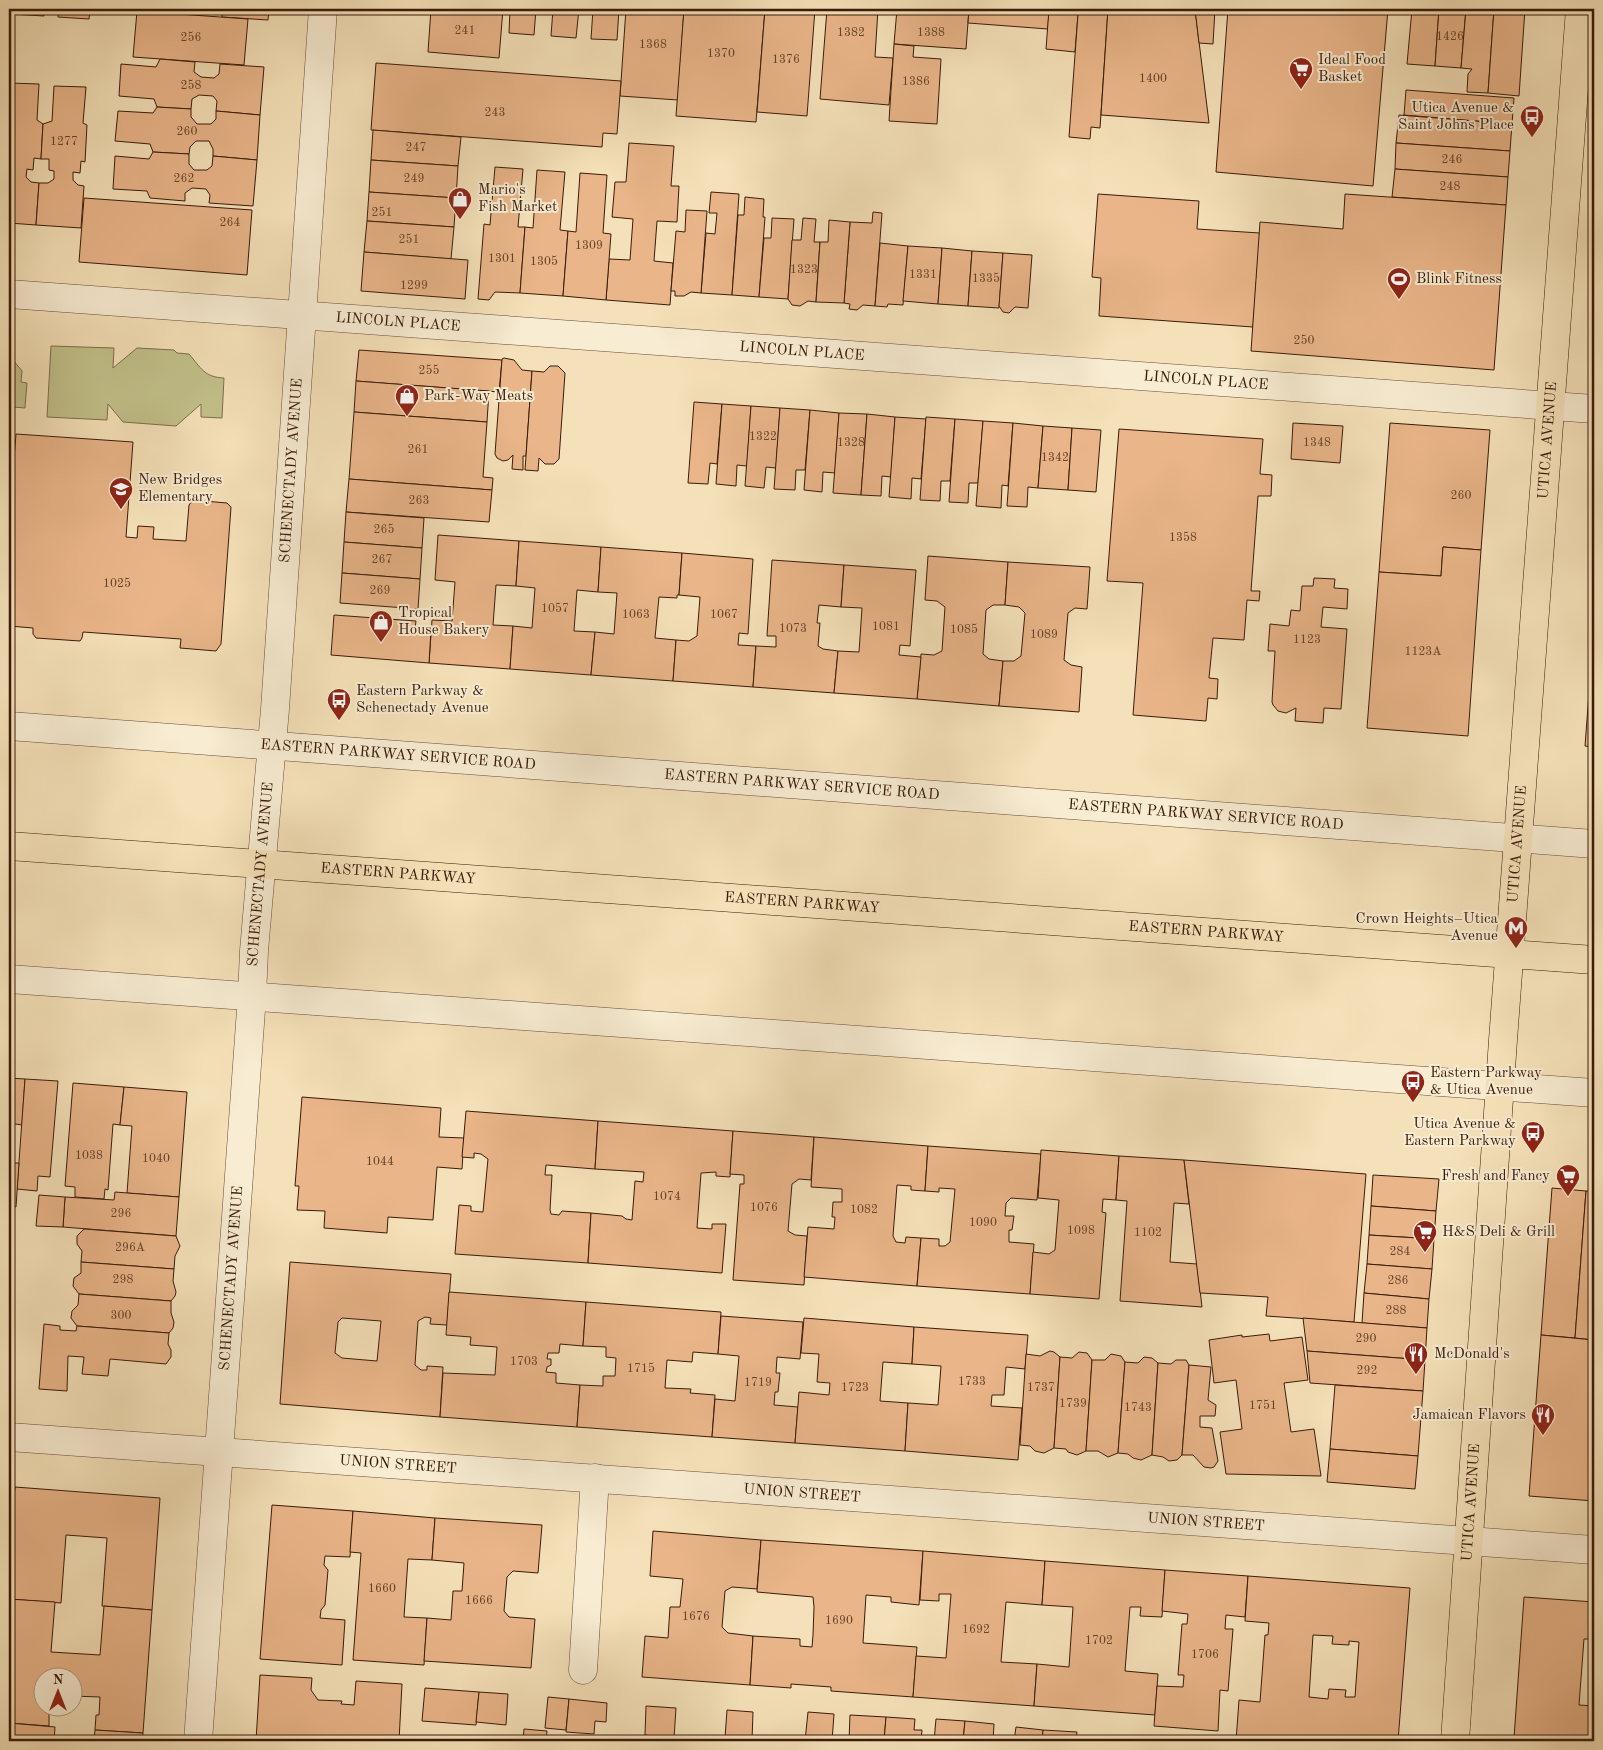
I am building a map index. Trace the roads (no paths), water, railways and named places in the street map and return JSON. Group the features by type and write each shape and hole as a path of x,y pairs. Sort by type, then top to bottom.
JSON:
{"main road":[{"name":"UTICA AVENUE","path":"1455,1741 1500,1086 1580,9"},
{"name":"EASTERN PARKWAY","path":"9,846 1594,960"}],"street":[{"name":"SCHENECTADY AVENUE","path":"198,1741 254,951 272,746 323,9"},
{"name":"LINCOLN PLACE","path":"9,294 1594,409"},
{"name":"EASTERN PARKWAY SERVICE ROAD","path":"9,726 1594,844"},
{"path":"9,978 1594,1093"},
{"name":"UNION STREET","path":"9,1437 1594,1550"},
{"path":"583,1670 595,1478"}],"place":[{"name":"Ideal Food Basket","path":"1301,90"},
{"name":"Utica Avenue & Saint Johns Place","path":"1532,138"},
{"name":"Mario's Fish Market","path":"460,220"},
{"name":"Blink Fitness","path":"1399,300"},
{"name":"Park-Way Meats","path":"407,417"},
{"name":"New Bridges Elementary","path":"121,510"},
{"name":"Tropical House Bakery","path":"381,643"},
{"name":"Eastern Parkway & Schenectady Avenue","path":"339,721"},
{"name":"Crown Heights–Utica Avenue","path":"1516,949"},
{"name":"Eastern Parkway & Utica Avenue","path":"1413,1103"},
{"name":"Utica Avenue & Eastern Parkway","path":"1533,1154"},
{"name":"Fresh and Fancy","path":"1568,1197"},
{"name":"H&S Deli & Grill","path":"1425,1253"},
{"name":"McDonald's","path":"1416,1375"},
{"name":"Jamaican Flavors","path":"1543,1436"}]}
